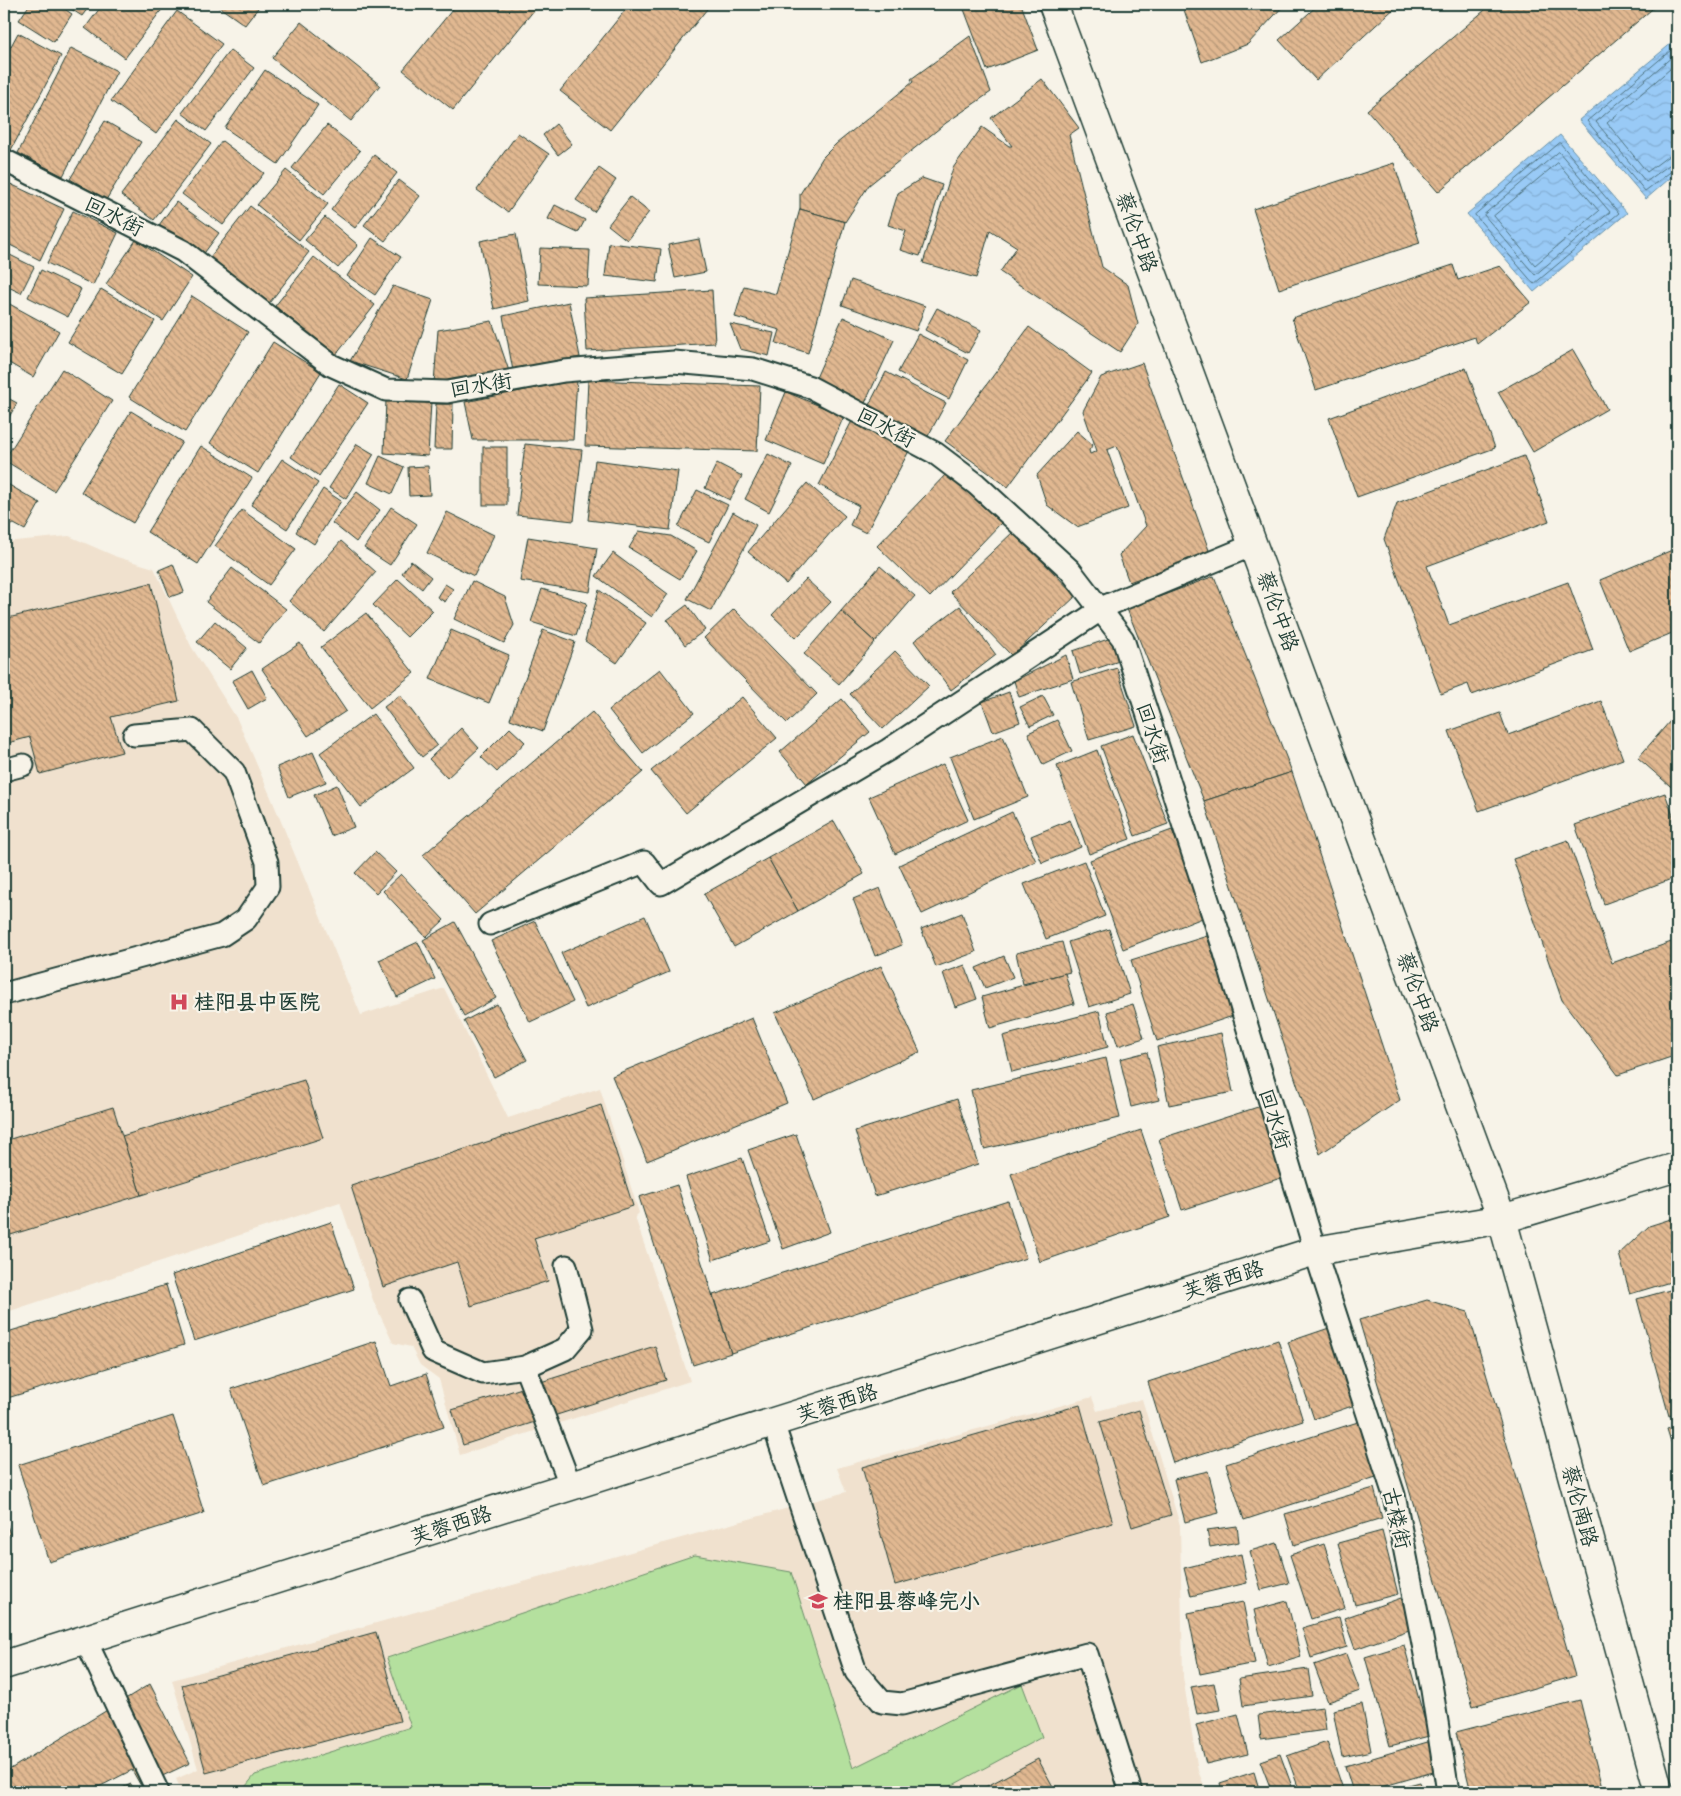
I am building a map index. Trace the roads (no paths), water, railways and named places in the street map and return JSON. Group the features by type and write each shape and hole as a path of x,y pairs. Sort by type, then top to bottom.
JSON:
{"main road":[{"name":"蔡伦中路","path":"1053,4 1502,1219"},
{"name":"芙蓉西路","path":"4,1665 86,1641 1315,1251 1502,1219 1677,1167"},
{"name":"蔡伦南路","path":"1502,1219 1659,1792"}],"lane":[{"name":"回水街","path":"4,160 183,251 331,365 386,390 446,392 564,371 674,362 753,369 810,387 936,453 976,484 1070,570 1123,639 1222,943 1315,1251"},
{"path":"490,924 644,862 661,884 888,750 1108,605 1253,545"},
{"path":"4,994 222,935 246,919 268,887 267,862 234,772 192,730 134,735"},
{"name":"古楼街","path":"1315,1251 1394,1495 1432,1690 1448,1792"},
{"path":"410,1300 433,1351 484,1373 525,1367 565,1349 582,1329 566,1266"},
{"path":"525,1367 571,1487"},
{"path":"773,1423 856,1672 882,1702 902,1704 1087,1654 1131,1792"},
{"path":"86,1641 158,1792"}],"water":[{"path":"1673,42 1677,47 1677,172 1646,199 1579,120"},
{"path":"1560,135 1627,213 1534,292 1467,214"}],"place":[{"name":"桂阳县中医院","path":"179,1002"},
{"name":"桂阳县蓉峰完小","path":"818,1601"}]}
